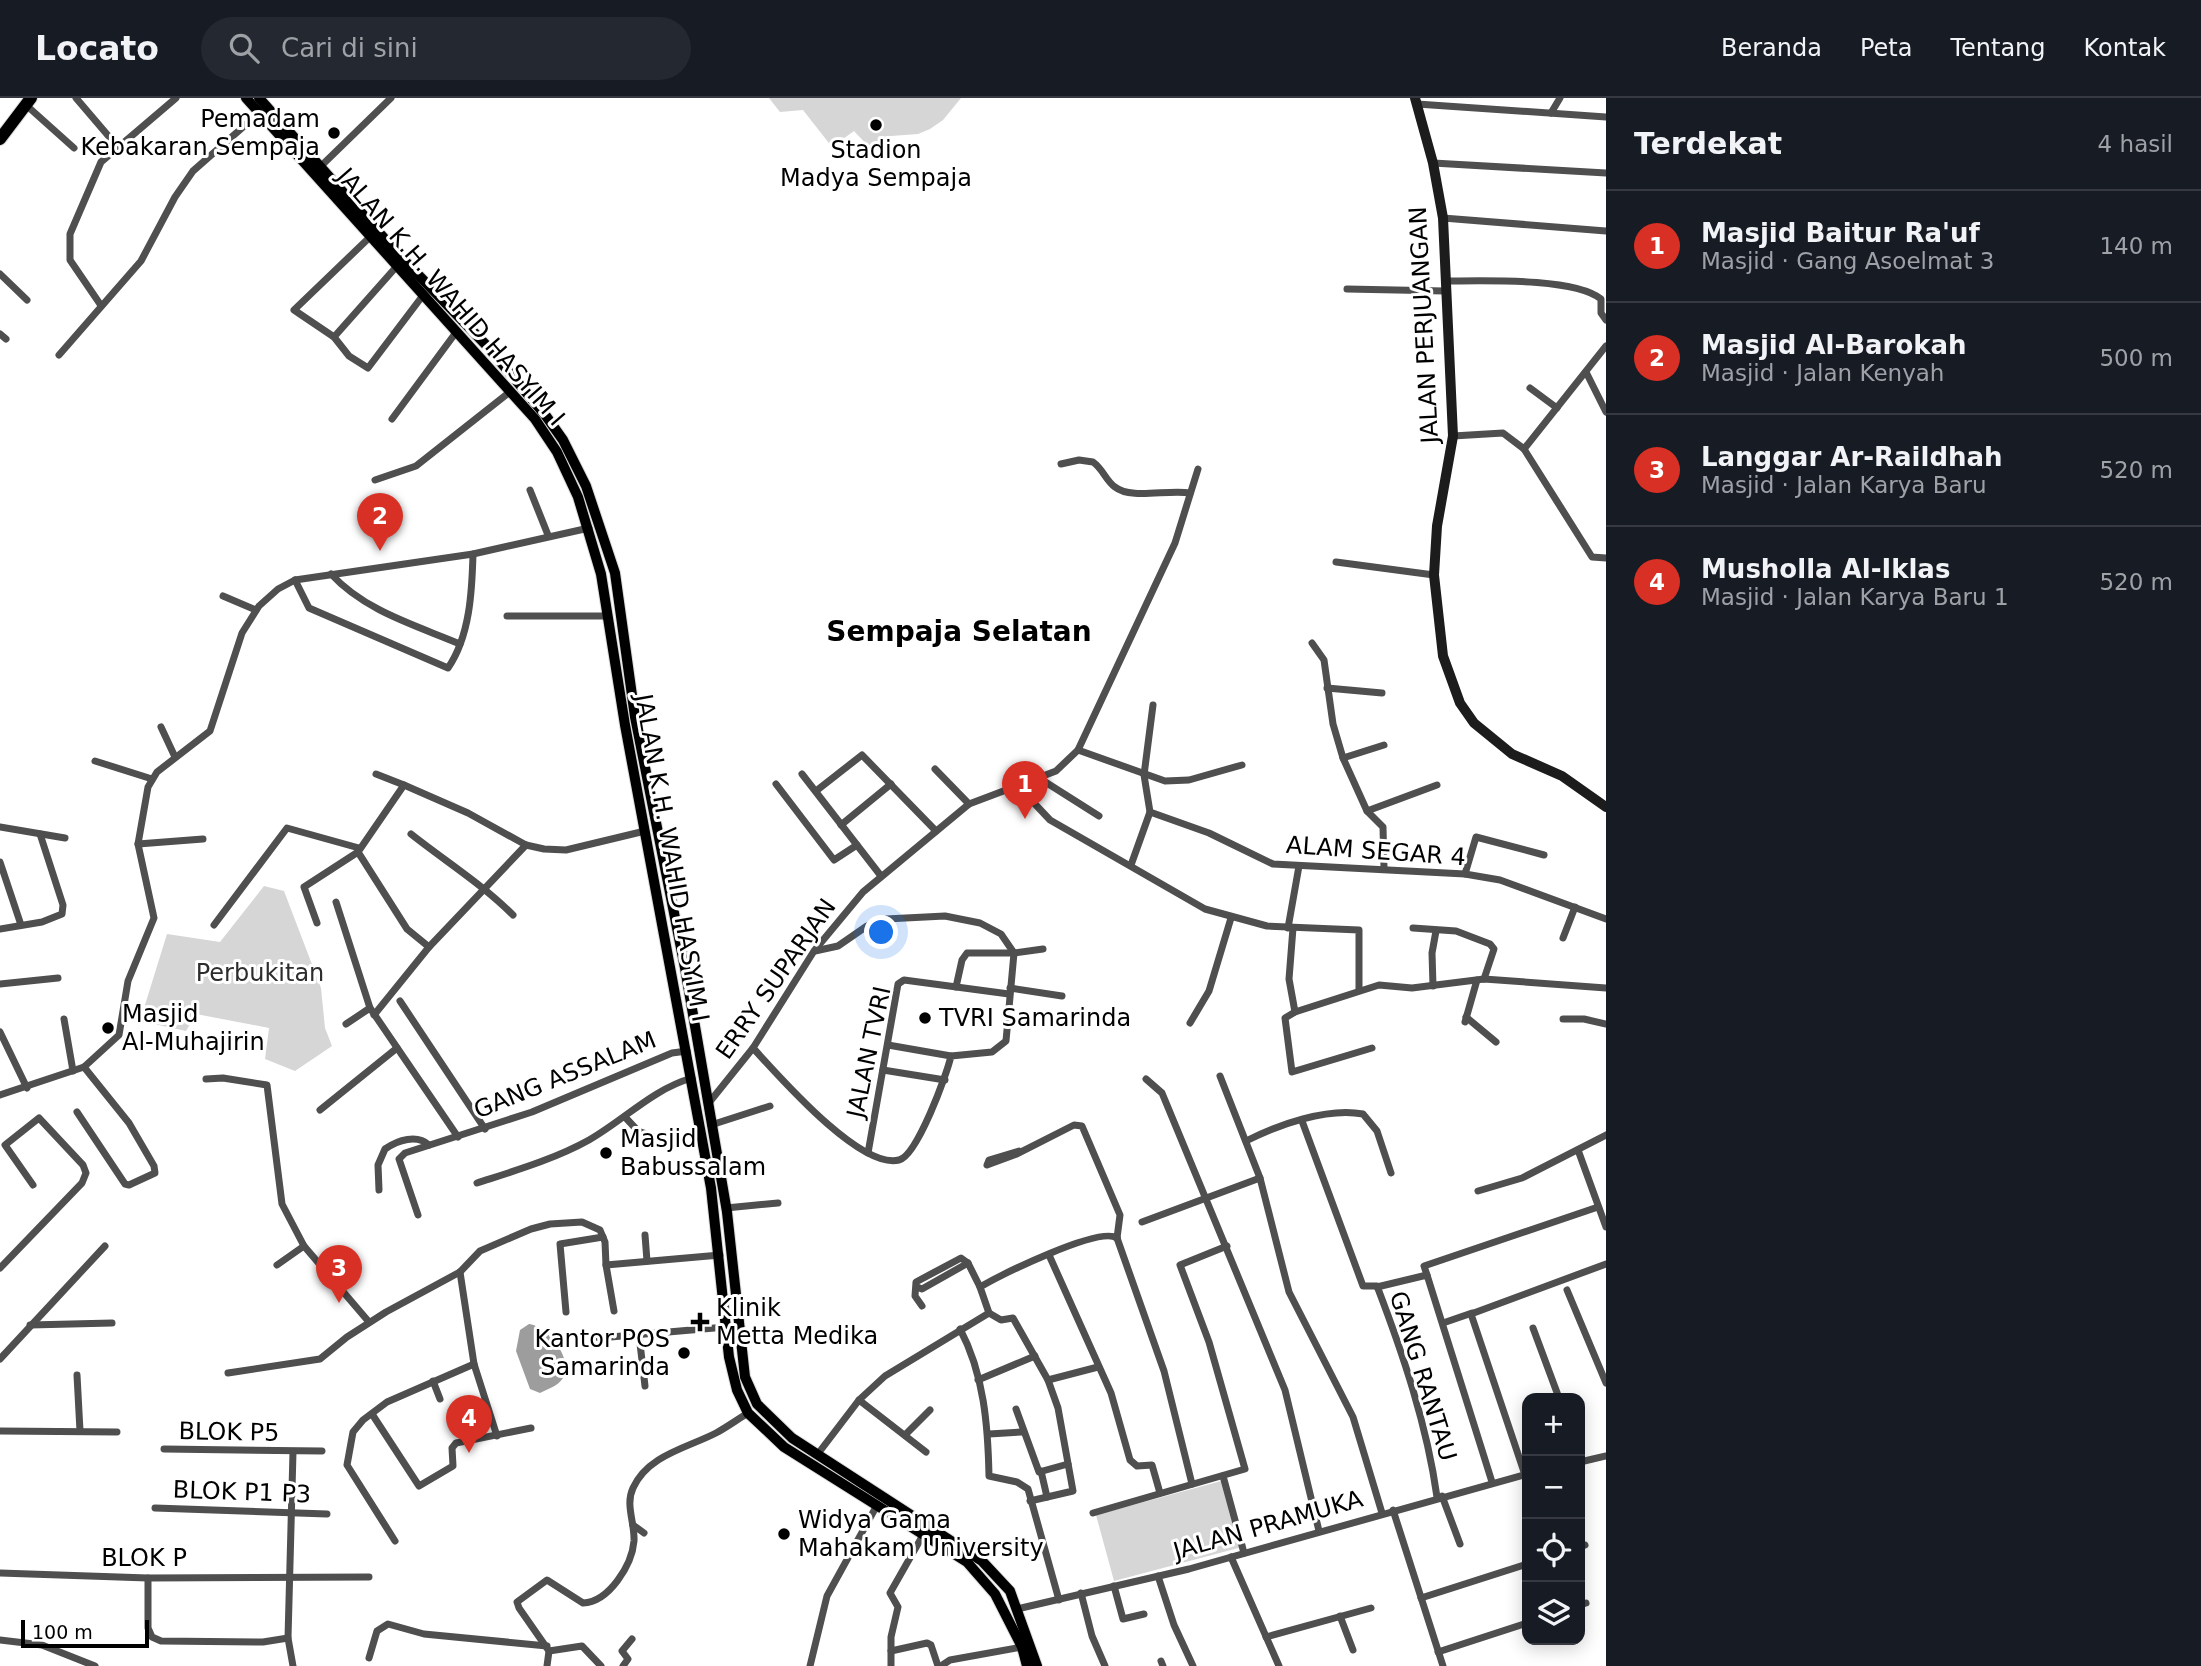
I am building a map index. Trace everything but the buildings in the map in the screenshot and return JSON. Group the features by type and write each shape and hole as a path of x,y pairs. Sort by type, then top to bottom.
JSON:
{"highway":[{"path":"0,139 29,101"}],"main road":[{"name":"JALAN K.H. WAHID HASYIM I","path":"246,98 317,170 465,334 478,355 511,391 557,452 589,528 601,574 645,831 692,1078 720,1255 729,1357 737,1390 748,1413 876,1507 974,1569 995,1594 1021,1647 1027,1666"},
{"name":"JALAN K.H. WAHID HASYIM I","path":"259,98 397,266 465,334 488,347 563,440 586,486 615,572 635,717 685,968 726,1208 745,1377 757,1404 788,1443 817,1455 982,1561 1010,1591 1037,1666"},
{"path":"478,355 488,347"},
{"path":"601,574 615,572"},
{"path":"673,973 685,968"}],"street":[{"path":"76,98 117,146"},
{"path":"100,304 70,260 70,234 99,166 117,146 176,98"},
{"path":"317,170 391,98"},
{"path":"1551,113 1560,98"},
{"path":"29,101 74,148"},
{"path":"1416,101 1606,117"},
{"name":"JALAN PERJUANGAN","path":"1416,101 1433,163 1443,218 1453,436 1434,575 1443,656 1460,703 1474,723 1513,754 1562,776 1606,807"},
{"path":"59,355 145,254 169,206 193,171 259,113"},
{"path":"1433,163 1606,173"},
{"path":"1443,218 1606,231"},
{"path":"371,236 294,307 297,314 334,337 356,363 368,368 424,294"},
{"path":"334,337 397,266"},
{"path":"0,274 27,299"},
{"path":"1347,289 1522,281 1589,293 1601,299 1601,313 1606,320"},
{"path":"392,419 465,334"},
{"path":"1524,449 1606,346"},
{"path":"1586,372 1606,412"},
{"path":"1530,388 1557,408"},
{"path":"374,480 416,466 511,391"},
{"path":"1453,436 1499,431 1524,449 1592,557 1606,558"},
{"path":"1061,464 1079,460 1093,462 1115,488 1132,495 1148,491 1191,493"},
{"name":"ERRY SUPARJAN","path":"707,1105 752,1048 814,951 846,911 881,876 969,804 1060,769 1078,750 1175,543 1198,469"},
{"path":"530,490 548,535"},
{"path":"0,1096 84,1067 119,1034 128,981 154,918 138,844 146,794 152,779 175,757 210,731 242,633 256,610 278,589 295,580 474,554 548,535 589,528"},
{"path":"295,580 309,608 444,668 450,667 460,644 473,583 474,554"},
{"path":"1336,562 1434,575"},
{"path":"331,574 345,590 364,603 460,644"},
{"path":"223,596 256,610"},
{"path":"507,616 608,616"},
{"path":"1312,643 1322,653 1332,724 1343,758 1367,811 1383,827 1384,868"},
{"path":"1327,688 1382,693"},
{"path":"1131,865 1149,810 1144,775 1153,705"},
{"path":"162,727 175,757"},
{"path":"1343,758 1384,745"},
{"path":"1078,750 1166,781 1189,780 1242,765"},
{"path":"816,791 862,755 936,831"},
{"path":"95,761 152,779"},
{"path":"935,769 969,804"},
{"path":"376,774 422,792 526,845 566,850 645,831"},
{"path":"802,774 881,876"},
{"path":"1039,778 1099,816"},
{"path":"776,784 834,860 857,845"},
{"path":"841,825 891,784"},
{"path":"317,923 304,887 359,850 404,785"},
{"path":"1017,785 1050,820 1194,904 1231,918 1291,928 1359,930 1359,989"},
{"path":"1367,811 1437,785"},
{"name":"ALAM SEGAR 4","path":"1149,810 1209,833 1273,864 1465,874 1500,880 1606,919"},
{"path":"0,827 65,838"},
{"path":"214,925 287,828 359,850 407,929 429,947"},
{"path":"0,929 42,922 62,914 63,905 40,834"},
{"path":"411,834 469,880 487,889 513,915"},
{"path":"1465,874 1476,836 1544,855"},
{"path":"138,844 203,839"},
{"path":"346,1024 372,1012 429,947 526,845"},
{"path":"0,863 21,925"},
{"path":"1294,1012 1289,979 1291,928 1300,866"},
{"path":"336,902 372,1012 458,1137"},
{"path":"1563,938 1575,907"},
{"path":"814,951 838,946 867,926 886,919 945,916 980,923 1001,934 1014,953 1006,1041 999,1048 992,1052 951,1056 888,1045"},
{"path":"1190,1023 1209,991 1231,918"},
{"path":"1413,928 1456,931 1492,945 1494,949 1465,1019 1496,1042"},
{"path":"1433,986 1432,953 1436,931"},
{"path":"956,987 962,960 967,953 1014,953 1043,949"},
{"path":"0,984 58,978"},
{"path":"1372,1048 1292,1072 1285,1018 1294,1012 1359,989 1379,985 1412,988 1481,980 1606,988"},
{"name":"JALAN TVRI","path":"868,1153 901,982 1062,996"},
{"path":"400,1001 485,1129"},
{"path":"1563,1019 1584,1018 1606,1024"},
{"path":"64,1019 73,1071"},
{"path":"1,1037 27,1088"},
{"path":"320,1110 397,1048"},
{"path":"752,1048 794,1093 844,1137 868,1153 886,1160 904,1158 945,1080 951,1056"},
{"name":"GANG ASSALAM","path":"429,1145 485,1129 672,1053 687,1051"},
{"path":"77,1112 125,1184 129,1185 155,1173 154,1166 129,1123 84,1067"},
{"path":"883,1070 945,1080"},
{"path":"1220,1076 1260,1178 1289,1292 1353,1417 1382,1513"},
{"path":"206,1079 223,1078 268,1087 280,1193 290,1223 304,1246 369,1322"},
{"path":"477,1183 530,1166 587,1141 669,1085 692,1078"},
{"path":"1146,1079 1163,1093 1285,1390 1319,1531"},
{"path":"711,1125 770,1106"},
{"path":"1246,1141 1277,1126 1356,1112 1368,1117 1375,1128 1391,1173"},
{"path":"625,1117 638,1131 652,1136"},
{"path":"0,1268 82,1183 86,1173 83,1165 39,1118 5,1145 33,1185"},
{"name":"GANG RANTAU","path":"1302,1121 1363,1286 1377,1287 1408,1375 1440,1496 1460,1544"},
{"path":"1018,1151 1074,1125 1082,1126 1120,1215 1116,1238 1164,1371 1192,1484"},
{"path":"1478,1191 1514,1181 1606,1135"},
{"path":"379,1190 378,1165 385,1149 407,1140 420,1139 429,1145"},
{"path":"418,1215 399,1159 405,1153 429,1145"},
{"path":"1578,1150 1606,1227"},
{"path":"1142,1222 1260,1178"},
{"path":"726,1208 778,1203"},
{"path":"1492,1482 1424,1266 1598,1207"},
{"path":"228,1373 315,1361 369,1322 460,1272 481,1251 550,1224 582,1222 600,1230 614,1311"},
{"path":"645,1235 647,1261"},
{"path":"980,1287 1049,1255 1104,1235 1116,1238"},
{"path":"566,1312 560,1244 603,1237"},
{"path":"0,1359 104,1246"},
{"path":"277,1265 304,1246"},
{"path":"1093,1513 1245,1469 1209,1342 1180,1265 1227,1246"},
{"path":"606,1265 720,1255"},
{"path":"1049,1255 1111,1393 1129,1460 1137,1466 1152,1465 1160,1493"},
{"path":"922,1306 915,1296 916,1282 961,1258 968,1263 989,1313 1001,1320 1013,1318 1020,1328 1048,1380 1063,1423 1073,1491 1030,1501"},
{"path":"1443,1323 1549,1288 1606,1264"},
{"path":"460,1272 474,1364 497,1436"},
{"path":"1377,1287 1427,1275"},
{"path":"1567,1290 1606,1383"},
{"path":"817,1455 859,1400 885,1376 989,1313"},
{"path":"1472,1313 1522,1462"},
{"path":"30,1325 112,1323"},
{"path":"599,1338 726,1327"},
{"path":"1533,1328 1557,1393"},
{"path":"960,1329 978,1380 989,1434 989,1476 1017,1482 1028,1489 1059,1600"},
{"path":"639,1335 645,1386"},
{"path":"978,1380 1035,1356"},
{"path":"395,1541 347,1465 353,1432 387,1402 474,1364"},
{"path":"1048,1380 1098,1367"},
{"path":"77,1375 80,1431"},
{"path":"433,1381 440,1399"},
{"path":"859,1400 926,1452"},
{"path":"1016,1409 1023,1432 1041,1471 1047,1497"},
{"path":"905,1435 930,1410"},
{"path":"547,1666 548,1648 517,1602 547,1580 583,1604 593,1601 613,1585 627,1565 634,1542 629,1497 639,1477 650,1466 717,1433 748,1413"},
{"path":"372,1414 419,1486 453,1466 452,1448 456,1443 531,1428"},
{"path":"0,1431 117,1432"},
{"path":"989,1434 1023,1432"},
{"name":"BLOK P5","path":"164,1449 322,1451"},
{"path":"293,1452 288,1638 293,1666"},
{"path":"1585,1459 1606,1456"},
{"path":"1041,1471 1068,1464"},
{"name":"JALAN PRAMUKA","path":"1017,1609 1231,1557 1522,1475"},
{"path":"1223,1476 1244,1553"},
{"path":"810,1666 823,1607 833,1581 876,1507"},
{"name":"BLOK P1 P3","path":"156,1508 327,1514"},
{"path":"1393,1510 1443,1666"},
{"path":"634,1525 643,1533"},
{"path":"891,1666 898,1607 891,1591 923,1535"},
{"path":"1231,1557 1279,1666"},
{"path":"1421,1598 1522,1566"},
{"name":"BLOK P","path":"0,1573 148,1578 369,1577"},
{"path":"1158,1576 1174,1625 1193,1666"},
{"path":"148,1578 148,1628 152,1637 161,1642 264,1642 288,1638"},
{"path":"1114,1586 1123,1619 1144,1614"},
{"path":"1081,1594 1092,1636 1105,1666"},
{"path":"1266,1637 1371,1608"},
{"path":"1340,1616 1353,1650"},
{"path":"369,1658 377,1631 388,1624 424,1634 548,1648 582,1646 601,1666"},
{"path":"1438,1652 1522,1625"},
{"path":"623,1666 628,1659 622,1651 632,1639"},
{"path":"0,1640 42,1645 95,1666"},
{"path":"891,1651 927,1643 931,1645 940,1666 950,1660 1021,1647"}],"green space":[{"name":"Stadion Madya Sempaja","path":"769,98 961,98 943,120 930,129 918,134 891,136 872,150 854,131 832,147 803,110 780,112"},
{"name":"Perbukitan","path":"264,886 284,891 321,988 325,1028 332,1046 295,1071 265,1059 269,1028 196,1014 186,1031 140,1021 167,934 220,942"},
{"path":"1225,1480 1246,1546 1114,1581 1096,1515"}],"shaded area":[{"path":"529,1324 551,1337 565,1362 566,1371 561,1381 540,1393 530,1389 516,1351 520,1330"}],"place":[{"name":"Stadion Madya Sempaja","path":"876,125"},
{"name":"Pemadam Kebakaran Sempaja","path":"334,133"},
{"name":"Masjid Al-Barokah","path":"380,551"},
{"name":"Masjid Baitur Ra'uf","path":"1025,819"},
{"name":"TVRI Samarinda","path":"925,1018"},
{"name":"Masjid Al-Muhajirin","path":"108,1028"},
{"name":"Masjid Babussalam","path":"606,1153"},
{"name":"Langgar Ar-Raildhah","path":"339,1303"},
{"name":"Klinik Metta Medika","path":"700,1322"},
{"name":"Kantor POS Samarinda","path":"684,1353"},
{"name":"Musholla Al-Iklas","path":"469,1453"},
{"name":"Widya Gama Mahakam University","path":"784,1534"}],"district":[{"name":"Sempaja Selatan","path":"959,631"}]}
